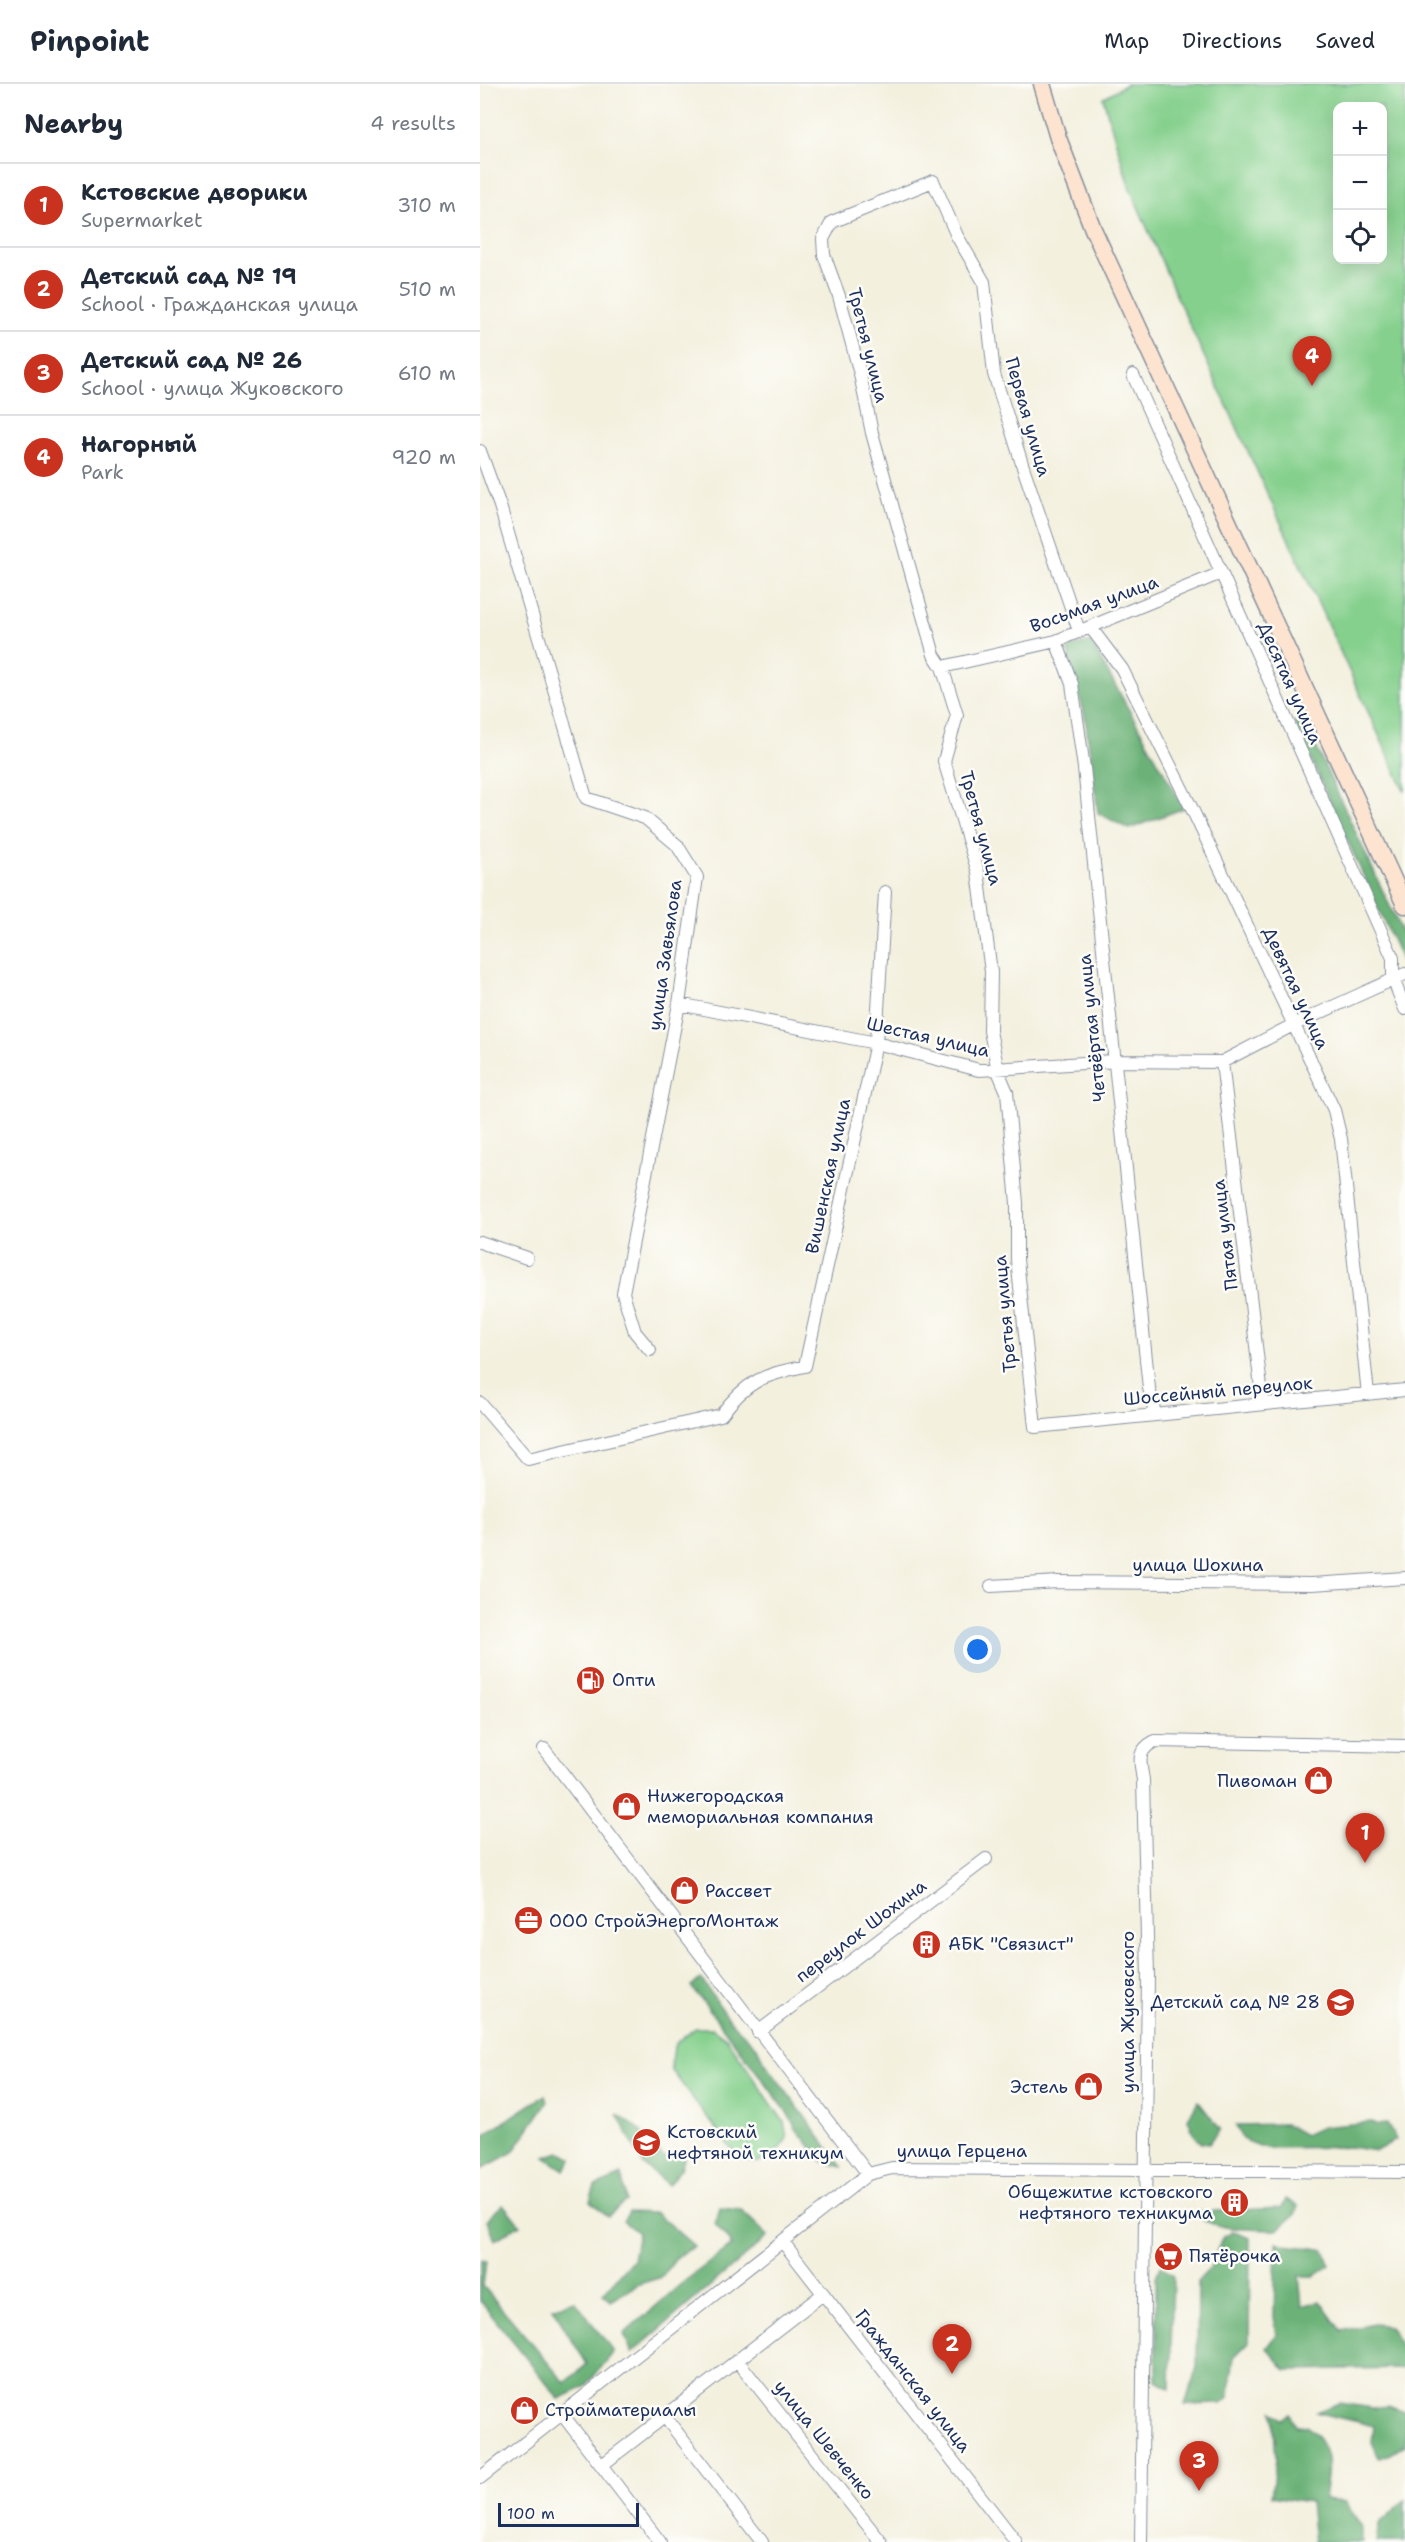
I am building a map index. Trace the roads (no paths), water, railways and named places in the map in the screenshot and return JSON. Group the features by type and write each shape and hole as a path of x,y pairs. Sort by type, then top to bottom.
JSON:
{"main road":[{"path":"1042,84 1058,138 1093,229 1405,905"}],"street":[{"name":"Третья улица","path":"933,181 832,222 823,239 824,255 839,296 860,374 872,433 931,645 942,667 957,715 944,761 978,873 991,972 990,1031 998,1071 1007,1092 1017,1203 1017,1259 1035,1427"},
{"name":"Первая улица","path":"933,181 957,236 984,282 994,374 1023,467 1085,629"},
{"name":"Десятая улица","path":"1133,375 1393,958 1393,979 1405,1008"},
{"name":"улица Завьялова","path":"480,451 500,506 586,798 645,818 678,845 697,877 679,1004 623,1293 635,1332 650,1350"},
{"name":"Восьмая улица","path":"942,667 1056,641 1221,573"},
{"name":"Девятая улица","path":"1085,629 1122,669 1193,811 1334,1110 1341,1139 1368,1395"},
{"name":"Четвёртая улица","path":"1056,641 1072,684 1081,747 1149,1388 1155,1414"},
{"name":"Вишенская улица","path":"480,1402 528,1458 721,1415 736,1394 766,1375 805,1366 876,1043 885,892"},
{"name":"Шестая улица","path":"679,1004 876,1043 979,1070 998,1071 1113,1061 1222,1062 1293,1025 1405,974"},
{"name":"Пятая улица","path":"1222,1062 1263,1404"},
{"path":"480,1242 527,1258"},
{"name":"Шоссейный переулок","path":"1035,1427 1405,1390"},
{"name":"улица Шохина","path":"991,1586 1058,1582 1312,1584 1405,1578"},
{"name":"улица Жуковского","path":"1141,2542 1148,1976 1143,1780 1139,1755 1144,1746 1155,1741 1405,1746"},
{"path":"544,1749 868,2174"},
{"name":"переулок Шохина","path":"758,2032 986,1859"},
{"name":"улица Герцена","path":"480,2478 868,2174 892,2168 1405,2172"},
{"name":"Гражданская улица","path":"783,2242 1016,2542"},
{"path":"602,2465 823,2294"},
{"name":"улица Шевченко","path":"737,2360 881,2542"},
{"path":"562,2414 660,2542"},
{"path":"664,2416 762,2542"}],"place":[{"name":"Нагорный","path":"1312,386"},
{"name":"Опти","path":"591,1680"},
{"name":"Пивоман","path":"1318,1781"},
{"name":"Нижегородская мемориальная компания","path":"626,1806"},
{"name":"Кстовские дворики","path":"1365,1863"},
{"name":"Рассвет","path":"684,1891"},
{"name":"ООО СтройЭнергоМонтаж","path":"528,1921"},
{"name":"АБК \"Связист\"","path":"927,1944"},
{"name":"Детский сад № 28","path":"1341,2002"},
{"name":"Эстель","path":"1089,2087"},
{"name":"Кстовский нефтяной техникум","path":"646,2142"},
{"name":"Общежитие кстовского нефтяного техникума","path":"1234,2202"},
{"name":"Пятёрочка","path":"1168,2256"},
{"name":"Детский сад № 19","path":"952,2374"},
{"name":"Стройматериалы","path":"524,2410"},
{"name":"Детский сад № 26","path":"1199,2491"}]}
